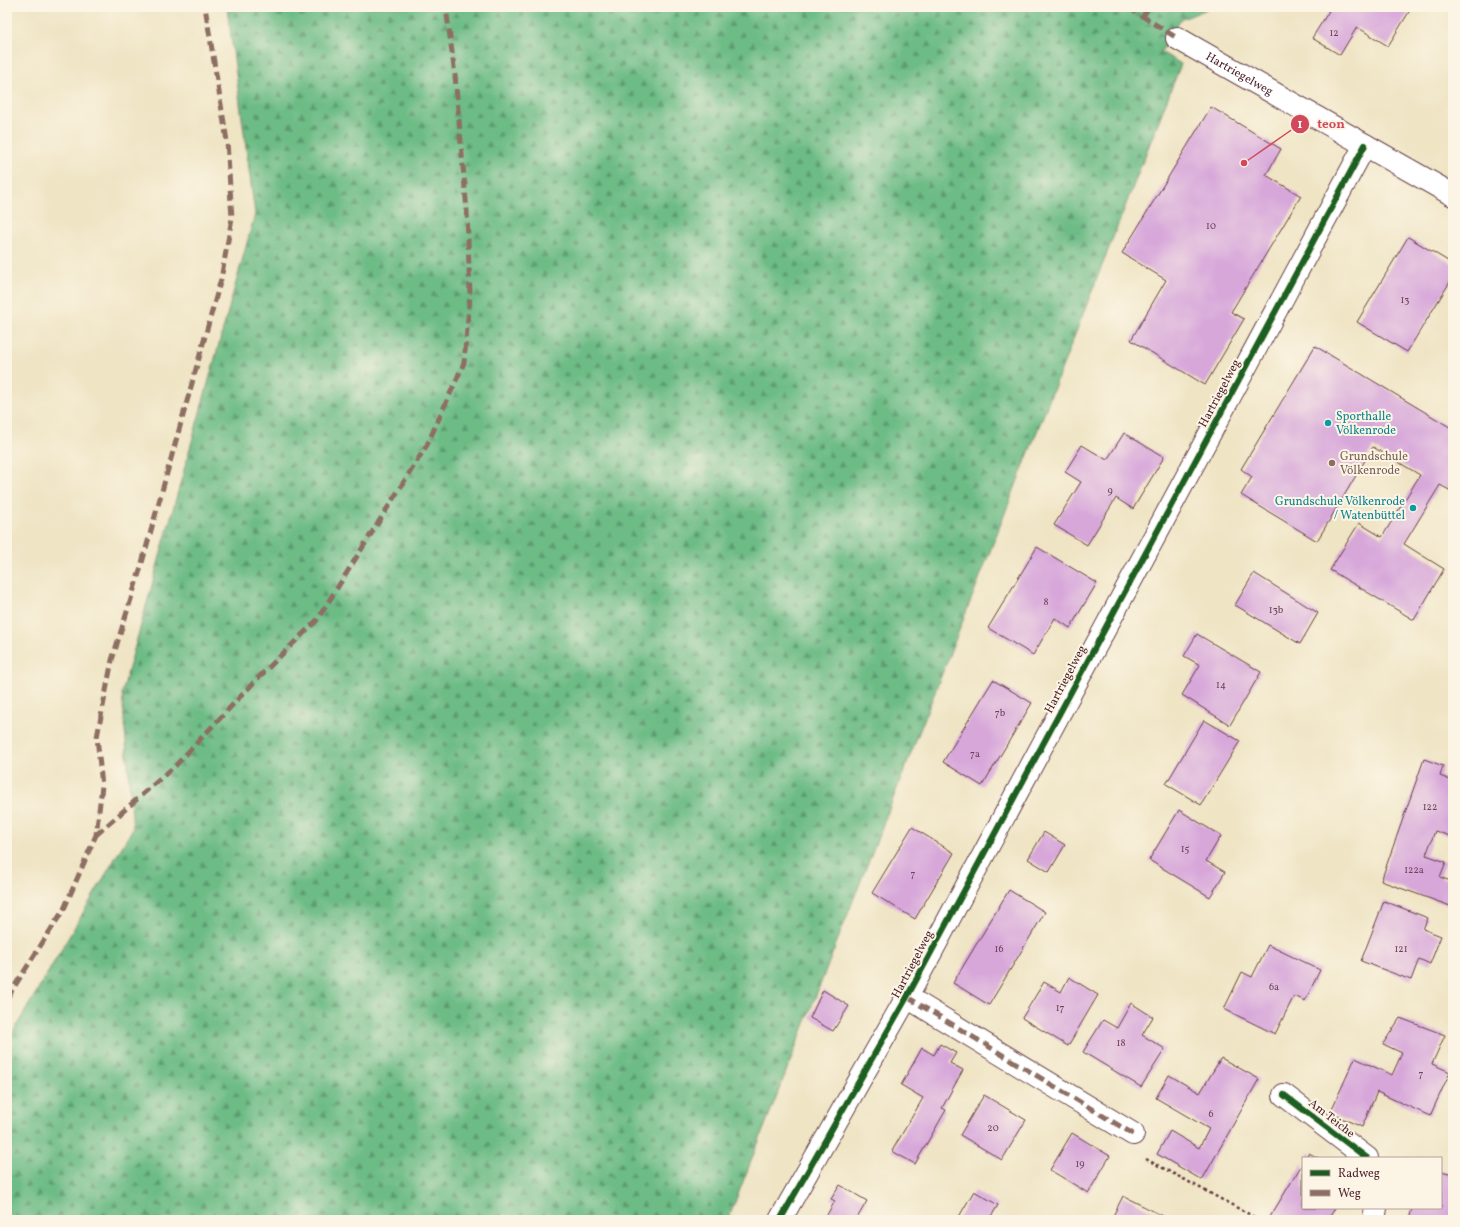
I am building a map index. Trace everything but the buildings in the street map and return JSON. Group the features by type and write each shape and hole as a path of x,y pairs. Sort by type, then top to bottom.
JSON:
{"street":[{"name":"Hartriegelweg","path":"1177,38 1453,195"},
{"name":"Hartriegelweg","path":"780,1220 907,997 1365,145"},
{"name":"Hartriegelweg","path":"907,997 1134,1134"},
{"name":"Am Teiche","path":"1284,1094 1366,1157"},
{"path":"1374,1220 1376,1209"}],"path":[{"path":"1134,1134 1127,1149 1260,1220"}],"green space":[{"path":"227,7 1212,7 1180,20 1161,52 1181,64 728,1220 7,1220 7,1042 133,828 122,693 255,214"}],"marked path":[{"path":"7,998 64,909 96,835 102,786 97,737 112,660 140,570 221,279 232,218 227,141 205,7"},
{"path":"96,835 176,765 256,680 317,620 427,445 464,363 470,295 467,211 455,75 446,7"},
{"path":"1128,7 1177,38"},
{"path":"1143,16 1149,7"},
{"path":"907,997 1133,1134"}],"cycle path":[{"path":"780,1220 907,997 1365,145"},
{"path":"1284,1095 1366,1157"}],"place":[{"name":"teon","path":"1244,163"},
{"name":"Sporthalle Völkenrode","path":"1328,423"},
{"name":"Grundschule Völkenrode","path":"1332,463"},
{"name":"Grundschule Völkenrode / Watenbüttel","path":"1413,508"}]}
